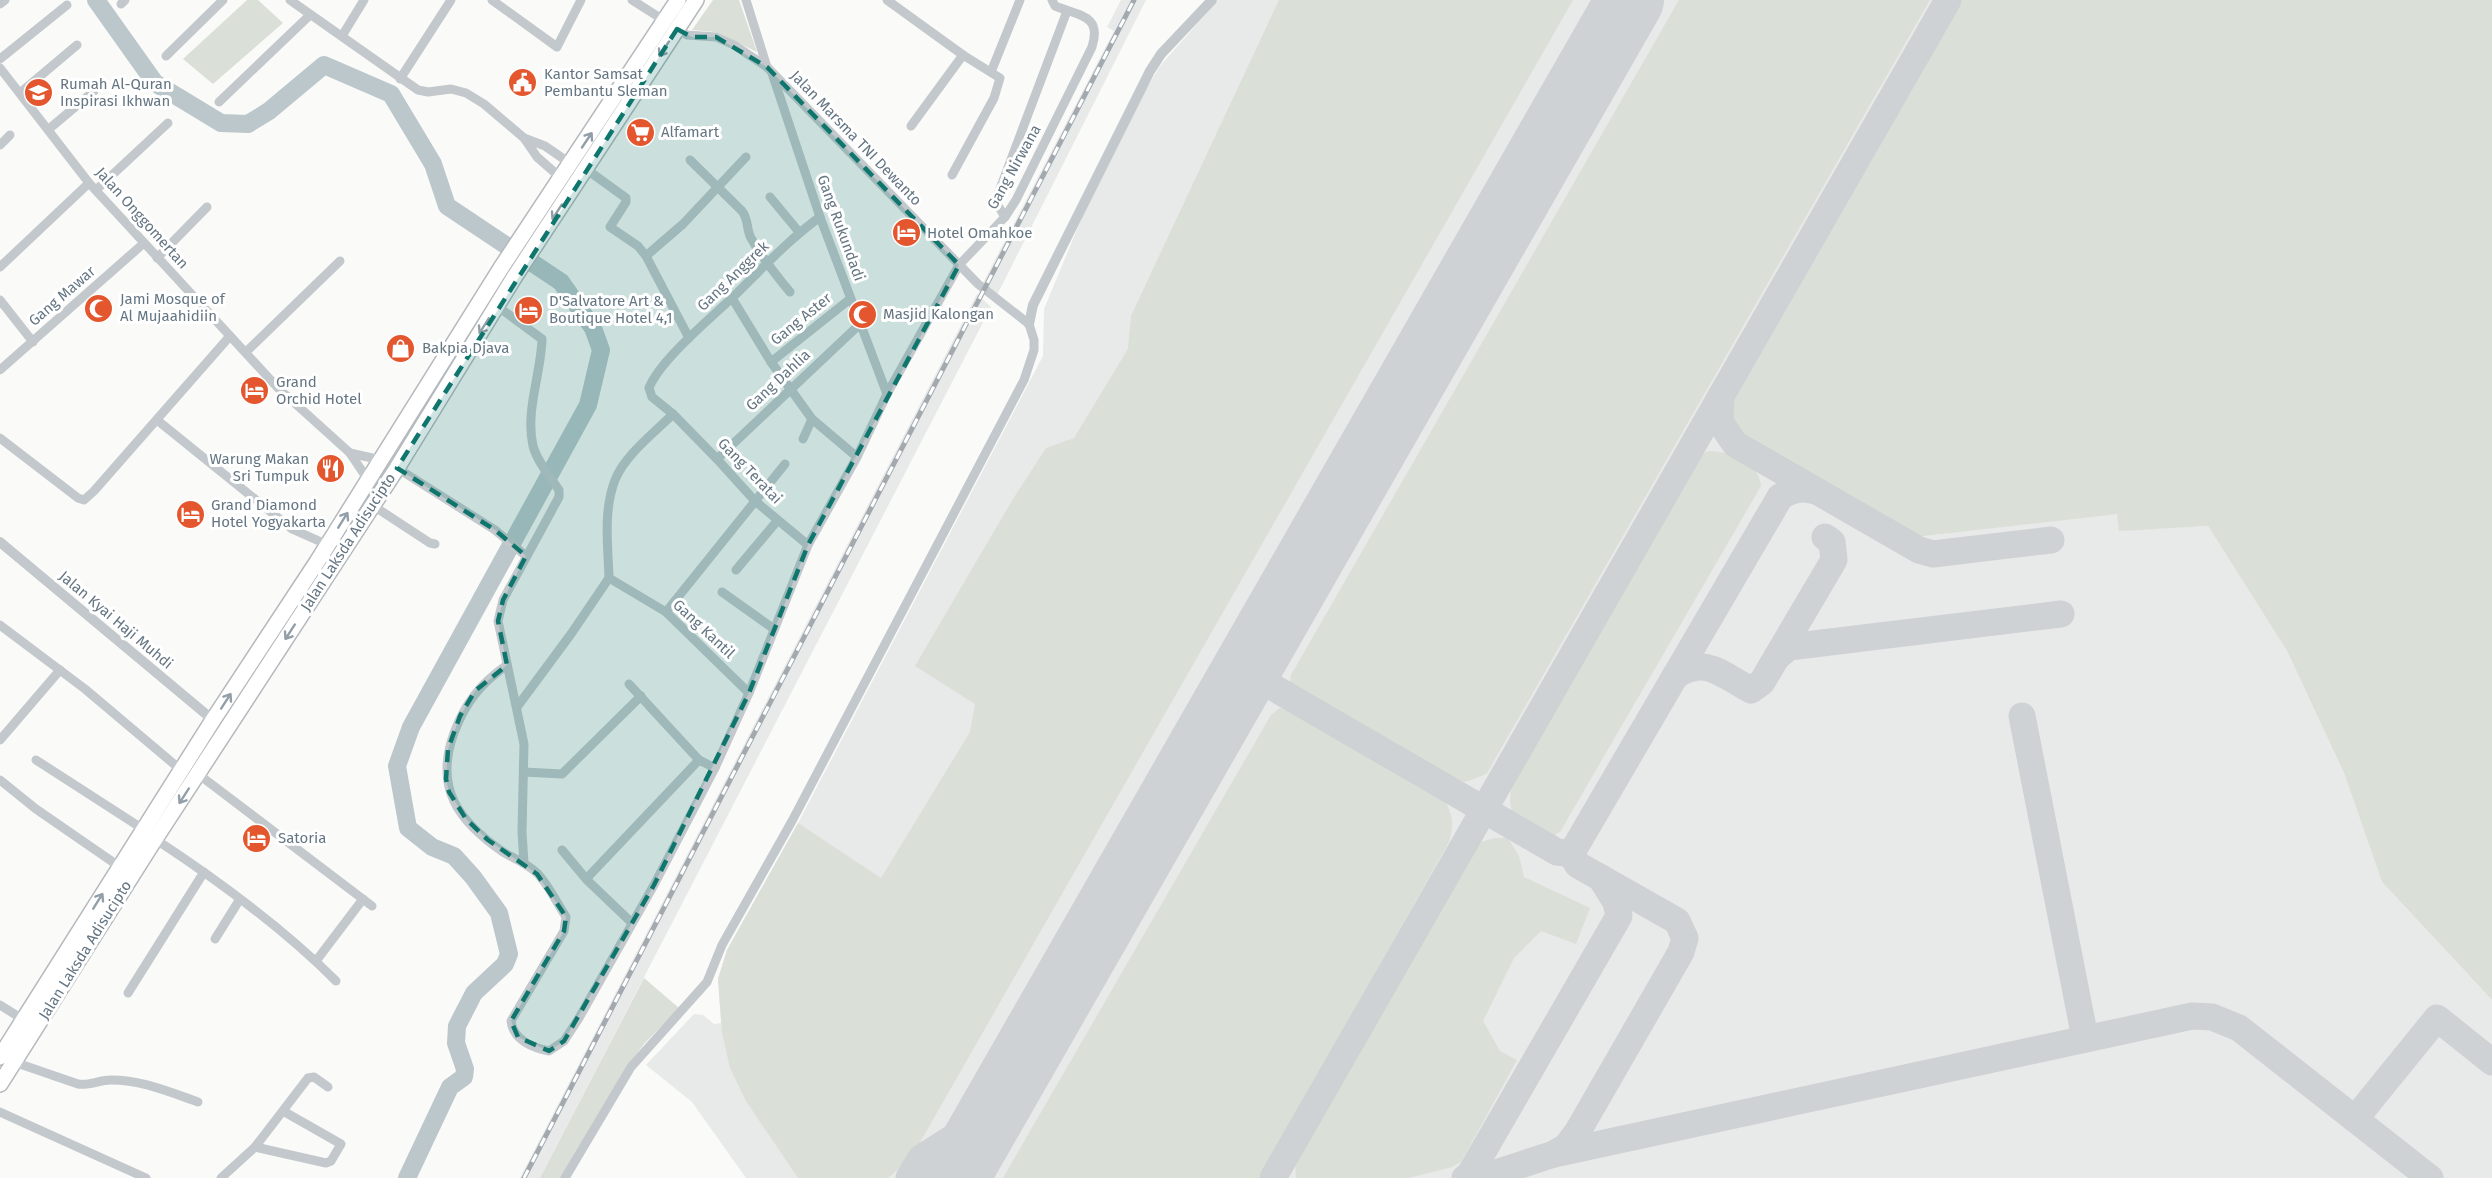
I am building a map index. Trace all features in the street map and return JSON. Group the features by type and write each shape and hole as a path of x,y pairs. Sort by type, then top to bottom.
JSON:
{"highway":[{"name":"Jalan Laksda Adisucipto","path":"671,25 678,0"},
{"name":"Jalan Laksda Adisucipto","path":"7,1059 149,834 181,770 381,460 671,25 696,0"},
{"name":"Jalan Laksda Adisucipto","path":"538,227 561,178 578,166"},
{"name":"Jalan Laksda Adisucipto","path":"0,1084 7,1059 24,1020 120,867 198,774 397,468 497,306 508,272"}],"street":[{"path":"0,4 5,0"},
{"path":"166,56 223,0"},
{"path":"290,0 400,80 418,90 428,92 451,89 466,93 484,104 524,138 537,157 561,178"},
{"path":"342,36 364,0"},
{"path":"400,80 451,0"},
{"path":"492,0 557,47 581,0"},
{"path":"633,0 692,37 716,37 734,45 769,69"},
{"name":"Jalan Marsma TNI Dewanto","path":"746,0 769,69 959,265 990,295 1029,324"},
{"path":"887,0 963,55 1000,78 1000,86 952,175"},
{"path":"991,72 1020,0"},
{"name":"Gang Nirwana","path":"524,863 537,874 566,917 564,931 511,1022 518,1037 536,1049 549,1051 564,1041 654,885 715,768 749,693 808,546 857,457 886,394 959,265 1005,218 1036,162 1095,36 1095,27 1087,18 1055,6 1052,0"},
{"path":"565,1178 631,1067 707,982 722,945 792,821 1024,380 1034,350 1034,340 1029,324 1034,305 1138,90 1161,54 1212,0"},
{"path":"0,58 67,5"},
{"path":"1005,218 997,204 998,194 1067,11"},
{"path":"219,102 310,15"},
{"path":"20,93 77,45"},
{"path":"911,126 963,55"},
{"name":"Jalan Onggomertan","path":"0,68 92,187 278,388 350,453 368,480"},
{"name":"Gang Rukundadi","path":"769,69 820,217 886,394"},
{"path":"49,129 94,91"},
{"path":"0,267 168,123"},
{"path":"0,145 10,135"},
{"path":"524,138 545,146 626,198 626,202 610,227 638,246 646,256 689,338"},
{"path":"646,256 683,224 746,157"},
{"path":"690,160 746,217 748,231 767,265 790,292"},
{"path":"770,197 799,232"},
{"path":"156,258 207,207"},
{"name":"Gang Anggrek","path":"673,414 652,397 649,388 653,379 689,338 799,232 820,217"},
{"name":"Gang Mawar","path":"0,370 144,243"},
{"path":"246,352 340,261"},
{"path":"732,298 771,362 812,419 857,457"},
{"name":"Gang Aster","path":"771,362 850,299"},
{"path":"0,300 33,342"},
{"path":"497,306 542,339 532,413 532,433 534,448 559,490 559,496 503,600 498,621 524,744 522,832 524,863"},
{"name":"Gang Dahlia","path":"717,459 860,324"},
{"path":"0,438 78,498 84,500 158,420 230,336"},
{"path":"517,707 609,578 608,523 615,479 625,463 673,414"},
{"name":"Gang Teratai","path":"673,414 755,501 808,546"},
{"path":"803,439 812,419"},
{"path":"158,420 292,530 328,545"},
{"path":"350,453 381,460"},
{"path":"666,612 785,464"},
{"path":"397,468 495,530 526,556"},
{"path":"372,505 435,544"},
{"path":"736,570 777,521"},
{"name":"Jalan Kyai Haji Muhdi","path":"0,542 213,720"},
{"name":"Gang Kantil","path":"609,578 666,612 749,693"},
{"path":"722,592 774,629"},
{"path":"0,625 85,689 181,770"},
{"path":"507,665 475,691 460,716 448,749 446,779 449,792 466,819 488,840 524,863"},
{"path":"0,740 60,670"},
{"path":"629,684 699,760 715,768"},
{"path":"524,772 562,774 641,696"},
{"path":"36,760 204,872 316,961 336,981"},
{"path":"587,878 699,760"},
{"path":"198,774 372,906"},
{"path":"2,786 120,867"},
{"path":"562,850 632,923"},
{"path":"128,993 204,872"},
{"path":"215,939 240,899"},
{"path":"316,961 363,899"},
{"path":"0,1005 24,1020"},
{"path":"7,1059 78,1084 85,1085 111,1080 147,1084 198,1102"},
{"path":"221,1178 255,1147 308,1078 314,1077 328,1087"},
{"path":"255,1147 326,1162 331,1161 342,1144 283,1111"},
{"path":"0,1112 146,1178"}],"highlighted area":[{"path":"677,29 692,37 716,37 767,67 959,265 808,545 749,693 654,885 564,1041 549,1051 518,1037 511,1021 564,931 566,917 537,874 488,840 466,819 449,792 446,779 448,749 460,716 475,691 507,665 498,621 503,600 526,556 495,530 397,468"}],"shaded area":[{"path":"247,0 258,0 283,23 213,84 183,59"},
{"path":"713,0 739,0 757,52 715,32 692,30"},
{"path":"1121,0 1146,0 997,295 983,283 1114,31 1107,27"},
{"path":"1218,0 2044,0 1916,537 2117,513 2120,530 2208,526 2287,651 2344,773 2382,882 2492,1000 2492,1178 746,1178 692,1102 646,1065 694,1014 703,1015 714,1024 721,1023 718,979 727,950 798,823 1043,356 1044,309 1088,203 1132,113 1160,66"},
{"path":"1279,0 1573,0 911,1158 888,1178 798,1178 746,1101 730,1068 722,1032 718,979 727,950 798,823 881,878 970,732 975,704 915,666 1013,499 1046,448 1074,438 1128,349 1131,316"},
{"path":"1679,0 1930,0 1487,773 1475,779 1456,781 1443,777 1293,689 1290,682 1291,675"},
{"path":"1958,0 2492,0 2492,1000 2382,882 2344,773 2287,651 2208,526 2119,531 2117,514 1916,537 1851,496 1735,432 1732,427 1729,405 1732,395"},
{"path":"977,294 991,307 540,1178 520,1178"},
{"path":"1708,451 1725,453 1749,464 1755,470 1761,486 1560,832 1549,838 1534,832 1519,823 1512,812 1511,792 1515,773 1695,458"},
{"path":"1280,708 1293,710 1443,798 1451,814 1452,830 1449,842 1259,1178 1003,1178 1271,715"},
{"path":"1494,838 1508,838 1519,856 1524,877 1590,908 1576,944 1541,931 1514,958 1483,1021 1500,1051 1517,1060 1461,1162 1452,1167 1409,1178 1296,1178 1295,1159 1467,855 1481,842"},
{"path":"644,978 679,1008 644,1044 624,1071 561,1178 540,1178"}],"waterway":[{"path":"96,0 155,83 221,123 248,124 269,111 324,65 391,94 433,164 447,206 561,282 593,328 601,350 588,405 411,727 397,766 408,828 432,847 454,856 473,877 499,913 509,954 505,964 474,993 457,1026 456,1043 465,1069 464,1077 450,1087 407,1178"}],"taxiway":[{"path":"1273,1178 1948,0"},
{"path":"1721,396 1720,422 1735,444 1919,550 1933,554 2051,540"},
{"path":"1554,1154 1566,1147 1578,1131 1681,952 1685,938 1677,921 1578,865 1573,857 1574,849 1780,497 1797,490 1816,491"},
{"path":"1675,676 1695,667 1705,667 1722,673 1751,690 1762,682 1834,560 1832,542 1825,537"},
{"path":"1778,656 1789,647 2061,614"},
{"path":"1256,653 1260,674 1269,685 1557,852 1566,853 1574,849"},
{"path":"1233,694 1250,685 1269,685"},
{"path":"2022,716 2085,1038"},
{"path":"1465,1178 1470,1174 1619,916 1616,902 1601,878"},
{"path":"1480,1178 1554,1154 2192,1016 2212,1017 2239,1028 2430,1178"},
{"path":"2355,1119 2437,1018 2492,1062"},
{"path":"909,1178 921,1158 991,1114"}],"runway":[{"path":"955,1178 1630,0"}],"railway":[{"path":"524,1178 1134,0"}],"place":[{"name":"Kantor Samsat Pembantu Sleman","path":"523,83"},
{"name":"Rumah Al-Quran Inspirasi Ikhwan","path":"39,93"},
{"name":"Alfamart","path":"640,132"},
{"name":"Hotel Omahkoe","path":"906,233"},
{"name":"Jami Mosque of Al Mujaahidiin","path":"99,308"},
{"name":"D'Salvatore Art & Boutique Hotel 4,1","path":"528,310"},
{"name":"Masjid Kalongan","path":"862,314"},
{"name":"Bakpia Djava","path":"401,348"},
{"name":"Grand Orchid Hotel","path":"255,391"},
{"name":"Warung Makan Sri Tumpuk","path":"330,468"},
{"name":"Grand Diamond Hotel Yogyakarta","path":"190,514"},
{"name":"Satoria","path":"257,838"}]}
